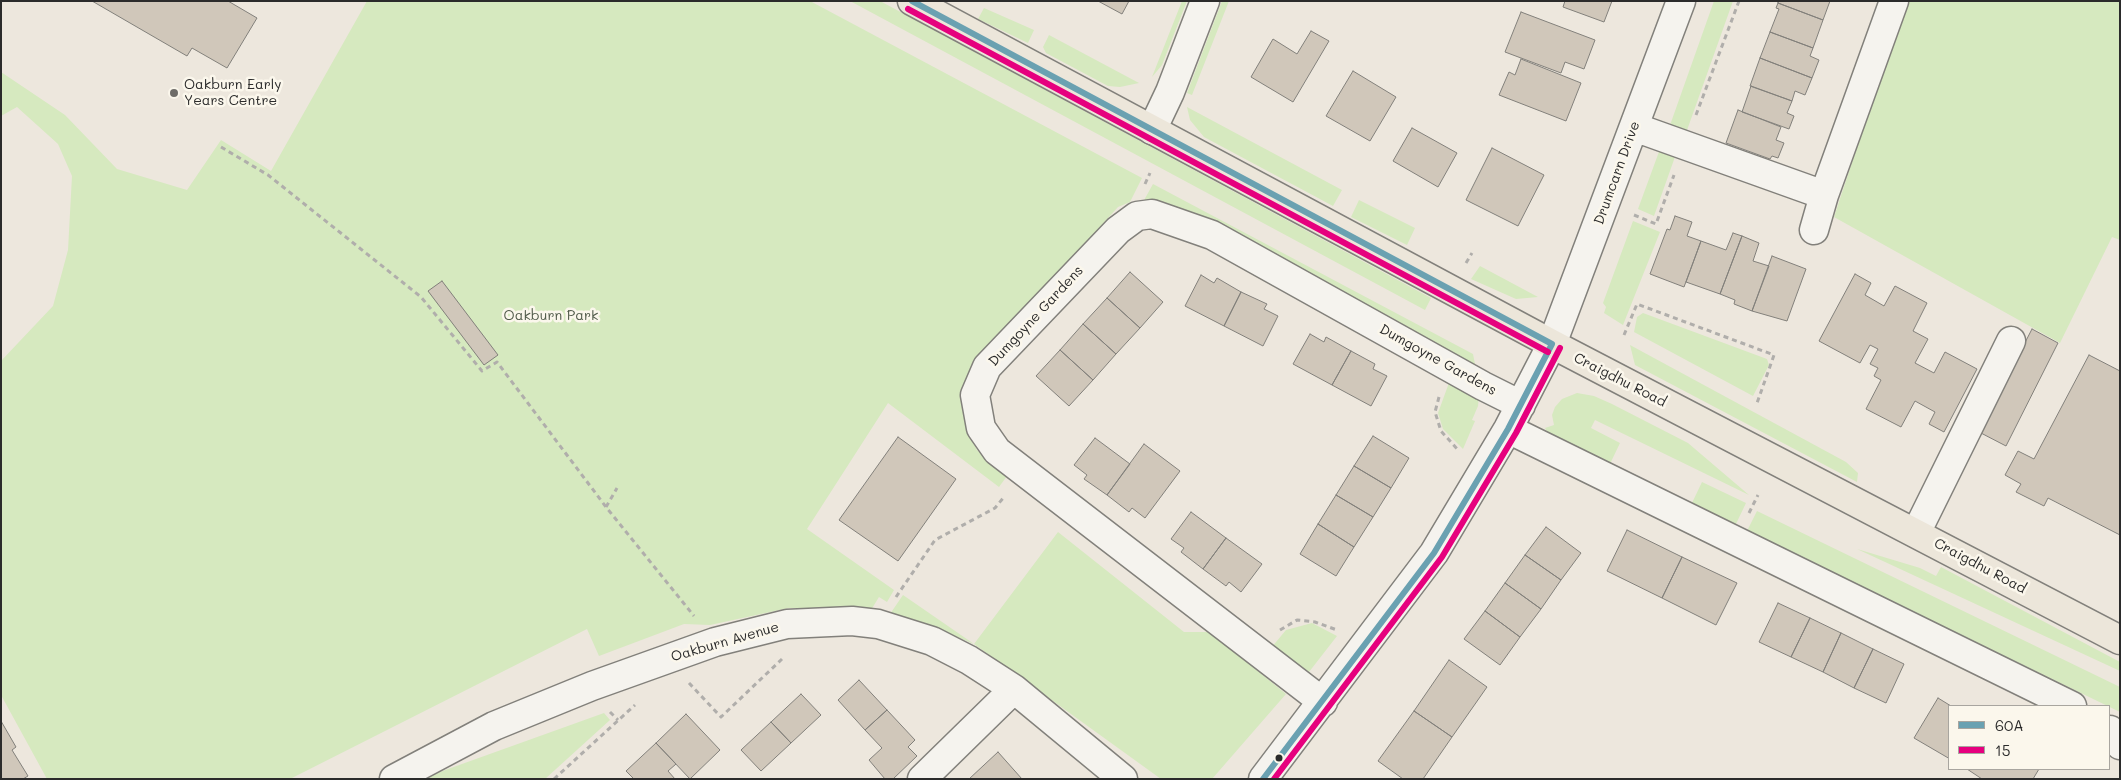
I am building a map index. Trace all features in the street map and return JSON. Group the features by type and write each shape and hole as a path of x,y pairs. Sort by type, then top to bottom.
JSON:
{"main road":[{"name":"Craigdhu Road","path":"912,1 1552,344 2120,640"}],"street":[{"path":"1152,130 1170,92 1205,1"},
{"name":"Drumcarn Drive","path":"1262,779 1323,702 1434,553 1521,405 1552,344 1681,1"},
{"path":"1814,230 1824,195 1894,1"},
{"path":"1634,127 1824,195"},
{"name":"Dumgoyne Gardens","path":"1323,702 997,451 981,428 975,395 987,367 1118,230 1137,216 1152,214 1212,235 1483,386 1521,405"},
{"path":"1916,533 2011,341"},
{"path":"1508,429 2070,705"},
{"name":"Oakburn Avenue","path":"394,779 494,726 592,686 715,642 787,624 852,621 878,624 932,641 969,660 1014,690 1123,779"},
{"path":"922,779 1014,690"},
{"path":"2111,731 2120,744"}],"path":[{"path":"221,147 268,175 421,297 482,371 497,362 606,507 715,642"},
{"path":"1147,181 1150,173"},
{"path":"1624,335 1637,304 1774,355 1756,406"},
{"path":"1450,366 1435,412 1441,431 1461,453"},
{"path":"606,507 617,488"},
{"path":"894,599 935,540 995,508 1007,493"},
{"path":"1260,654 1281,630 1298,620 1314,622 1367,642"},
{"path":"694,689 722,717 781,660"},
{"path":"554,779 632,708"},
{"path":"614,716 618,720"}],"green space":[{"name":"Oakburn Park","path":"367,1 810,1 1142,178 1130,202 1118,207 982,358 965,386 964,416 968,433 977,450 1007,476 999,487 888,403 807,529 894,590 887,602 879,597 871,610 789,608 710,625 684,624 599,656 587,629 290,779 47,779 1,695 1,361 53,306 68,250 72,176 58,144 17,107 1,116 1,72 65,115 117,169 187,190 221,140 271,171"},
{"path":"850,1 880,1 975,52 1431,298 1425,310"},
{"path":"1182,1 1187,1 1162,65 1152,77"},
{"path":"1222,1 1229,1 1192,95 1187,93"},
{"path":"1714,1 1733,1 1686,133 1669,128"},
{"path":"1905,1 2120,1 2120,240 2112,237 2060,343 1834,217"},
{"path":"984,8 1034,30 1028,43 978,19"},
{"path":"1049,35 1139,83 1120,87 1108,86 1046,53 1043,47"},
{"path":"1187,107 1342,190 1333,206 1204,137 1190,120"},
{"path":"1660,149 1676,154 1654,216 1638,209"},
{"path":"1153,184 1473,354 1475,364 1470,365 1461,361 1443,347 1183,210 1159,203 1143,202"},
{"path":"1359,200 1415,228 1407,245 1351,217"},
{"path":"1633,221 1660,232 1623,325 1604,313 1606,307 1603,303"},
{"path":"1480,266 1538,297 1516,299 1471,279"},
{"path":"1643,313 1767,359 1769,365 1753,396 1634,332 1637,317"},
{"path":"1630,345 1846,462 1858,473 1857,482 1635,365"},
{"path":"1450,380 1479,396 1478,406 1472,420 1475,421 1463,449 1443,429 1438,413"},
{"path":"1577,393 1594,396 1612,404 1688,443 1749,495 1595,420 1591,428 1620,443 1609,466 1548,434 1545,428 1554,425 1552,415 1555,407 1562,399"},
{"path":"1702,482 1746,503 1735,526 1691,505"},
{"path":"1757,511 2120,687 2120,712 2111,708 2111,705 2106,705 1747,531"},
{"path":"1058,532 1184,632 1210,632 1286,694 1212,779 1161,779 974,644"},
{"path":"1857,549 1920,568 1936,576 1941,567 2120,662 2120,671"},
{"path":"903,595 974,644 934,627 890,614"},
{"path":"1312,623 1337,636 1309,672 1299,669 1271,648 1286,630"},
{"path":"604,713 610,720 545,779 423,778"}],"building":[{"path":"92,1 228,1 257,18 227,68 192,48 187,56"},
{"path":"1098,1 1129,1 1122,14"},
{"path":"1565,1 1612,1 1604,22 1563,7"},
{"path":"1778,1 1830,1 1823,20 1778,3"},
{"path":"1778,3 1823,20 1813,48 1770,32 1779,9 1776,8"},
{"path":"1521,12 1595,40 1584,69 1565,62 1561,73 1505,52"},
{"path":"1311,31 1329,41 1293,102 1251,77 1273,39 1297,54"},
{"path":"1770,32 1813,48 1810,56 1819,60 1812,78 1760,58"},
{"path":"1760,58 1812,78 1805,95 1795,91 1792,101 1750,86"},
{"path":"1521,59 1581,83 1566,121 1499,95 1509,72 1515,75"},
{"path":"1353,71 1396,97 1370,141 1326,116"},
{"path":"1751,86 1792,101 1787,113 1794,116 1789,129 1742,112"},
{"path":"1738,110 1781,127 1776,140 1784,143 1778,158 1772,156 1770,159 1726,143"},
{"path":"1412,128 1457,153 1438,187 1393,161"},
{"path":"1492,148 1544,175 1518,226 1466,200"},
{"path":"1675,216 1692,222 1687,236 1701,241 1684,287 1650,274 1667,229 1670,230"},
{"path":"1733,233 1742,236 1720,294 1686,282 1701,241 1726,250"},
{"path":"1742,236 1759,243 1753,261 1769,266 1752,311 1734,304 1735,300 1720,294"},
{"path":"1772,256 1806,269 1787,321 1752,311"},
{"path":"1130,272 1163,302 1140,328 1107,298"},
{"path":"1855,274 1871,283 1865,295 1884,306 1895,286 1927,303 1913,331 1928,339 1915,363 1934,373 1945,352 1977,369 1944,432 1929,424 1935,412 1915,401 1901,427 1866,409 1881,380 1874,376 1878,368 1870,364 1878,349 1870,345 1860,363 1819,341"},
{"path":"1201,275 1214,283 1217,278 1241,292 1224,326 1185,306"},
{"path":"442,281 498,355 484,365 428,291"},
{"path":"1241,292 1267,304 1264,309 1278,316 1263,346 1224,326"},
{"path":"1107,298 1140,328 1116,354 1083,324"},
{"path":"1083,324 1116,354 1093,380 1060,350"},
{"path":"2032,329 2058,343 2006,446 1979,432"},
{"path":"1310,334 1324,342 1326,337 1351,351 1332,385 1293,364"},
{"path":"1060,350 1093,380 1069,406 1036,376"},
{"path":"1351,351 1375,364 1373,369 1387,376 1371,406 1332,385"},
{"path":"2089,355 2120,371 2120,535 2048,498 2044,506 2016,492 2021,484 2005,475 2018,451 2034,459"},
{"path":"1373,436 1409,458 1391,488 1354,466"},
{"path":"898,437 956,479 898,561 839,520"},
{"path":"1095,438 1130,464 1107,495 1084,479 1087,475 1074,465"},
{"path":"1144,444 1180,471 1145,518 1132,508 1129,512 1107,495"},
{"path":"1354,466 1391,488 1373,517 1336,495"},
{"path":"1336,495 1373,517 1354,547 1318,524"},
{"path":"1191,512 1226,538 1203,569 1181,552 1184,548 1171,539"},
{"path":"1318,524 1354,547 1336,576 1300,554"},
{"path":"1546,527 1581,553 1561,580 1525,555"},
{"path":"1627,530 1682,557 1662,598 1607,571"},
{"path":"1226,538 1262,564 1241,592 1229,582 1226,586 1203,569"},
{"path":"1525,555 1561,580 1541,609 1505,583"},
{"path":"1682,557 1737,583 1716,625 1662,598"},
{"path":"1505,583 1541,609 1520,637 1485,611"},
{"path":"1778,603 1810,618 1791,657 1759,642"},
{"path":"1485,611 1520,637 1500,665 1464,639"},
{"path":"1810,618 1841,633 1823,672 1791,657"},
{"path":"1841,633 1873,649 1854,688 1823,672"},
{"path":"1873,649 1904,664 1886,703 1854,688"},
{"path":"1449,660 1487,687 1452,737 1414,711"},
{"path":"859,680 887,710 865,730 838,700"},
{"path":"801,694 821,715 791,743 771,722"},
{"path":"1938,698 1949,705 1948,758 1914,738"},
{"path":"887,710 915,740 908,747 917,756 893,779 885,779 869,760 882,748 865,730"},
{"path":"1414,711 1452,737 1423,779 1403,779 1378,761"},
{"path":"686,714 720,750 690,779 656,743"},
{"path":"1,721 16,747 12,750 28,776 23,779 1,779"},
{"path":"771,722 791,743 761,771 741,750"},
{"path":"656,743 676,764 668,771 675,779 634,779 626,771"},
{"path":"998,752 1022,779 969,779"},
{"path":"1968,770 2038,770 2033,779 1982,779"}],"transit line":[{"name":"60A","path":"912,1 1552,344"},
{"name":"15","path":"908,9 1548,352"},
{"name":"60A","path":"1263,779 1434,553 1508,429 1552,344"},
{"name":"15","path":"1274,779 1442,557 1516,433 1560,348"}],"place":[{"name":"Oakburn Early Years Centre","path":"174,93"}]}
